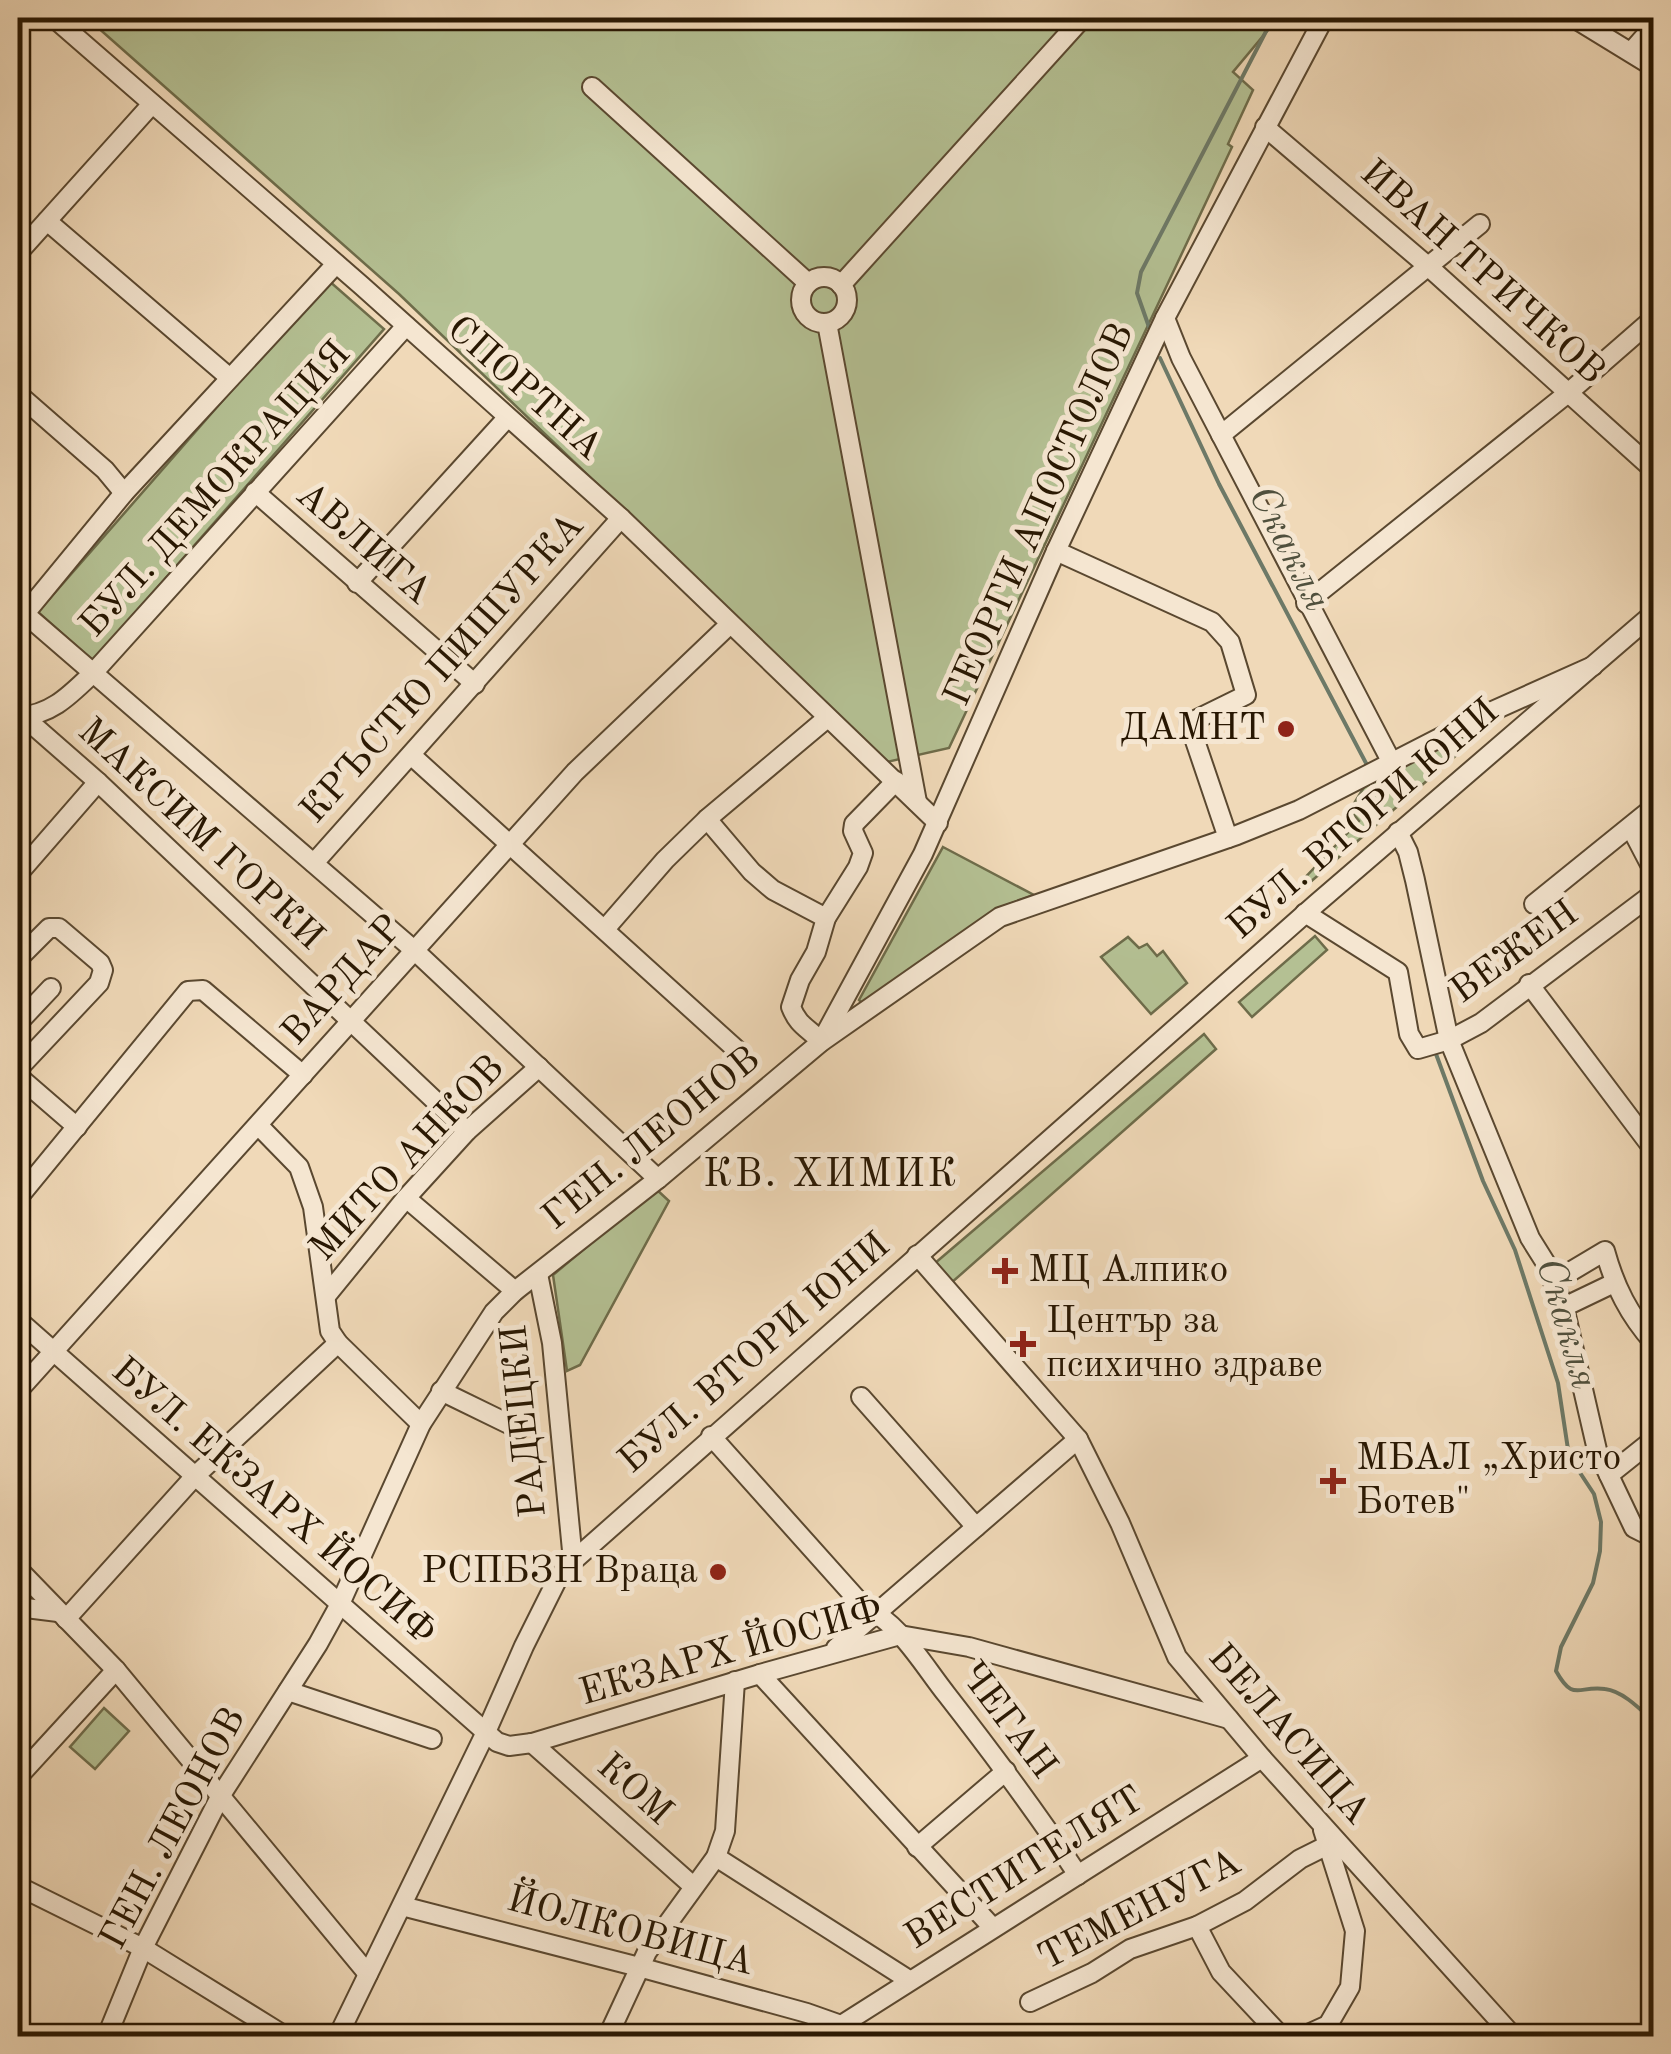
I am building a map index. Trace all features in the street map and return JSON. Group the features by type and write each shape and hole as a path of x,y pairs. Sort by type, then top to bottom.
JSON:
{"street":[{"path":"18,25 24,18"},
{"name":"СПОРТНА","path":"54,18 621,518 938,823"},
{"name":"ГЕОРГИ АПОСТОЛОВ","path":"821,1042 938,823 1056,551 1165,318 1324,18"},
{"path":"1574,18 1654,66"},
{"path":"840,284 1078,23"},
{"path":"1630,52 1654,26"},
{"path":"592,87 808,283"},
{"path":"18,253 152,104"},
{"name":"ИВАН ТРИЧКОВ","path":"1265,127 1430,268 1654,470"},
{"path":"46,221 230,378"},
{"path":"1221,435 1480,224"},
{"name":"БУЛ. ДЕМОКРАЦИЯ","path":"20,615 124,492 336,264"},
{"path":"828,278 840,284 846,297 844,311 827,324 812,320 802,309 802,293 808,283 828,278"},
{"path":"1165,318 1181,358 1306,603 1392,762"},
{"path":"1306,603 1568,393 1654,318"},
{"path":"827,324 917,802"},
{"name":"БУЛ. ДЕМОКРАЦИЯ","path":"20,715 54,708 94,672 406,326"},
{"path":"18,394 105,470 124,492"},
{"path":"357,584 507,418"},
{"name":"АВЛИГА","path":"255,492 475,684"},
{"name":"КРЪСТЮ ПИШУРКА","path":"314,863 621,518"},
{"path":"1056,551 1212,622 1230,642 1246,694 1189,723 1228,838"},
{"name":"БУЛ. ВТОРИ ЮНИ","path":"338,2036 546,1602 572,1560 1305,913 1654,613"},
{"path":"20,615 94,672 414,950 658,1179"},
{"name":"ВАРДАР","path":"18,1391 509,844 576,772 729,626"},
{"name":"ГЕН. ЛЕОНОВ","path":"107,2036 143,1948 220,1795 340,1604 421,1424 494,1312 514,1291 658,1179 821,1042 1000,917 1299,810 1488,713 1592,666"},
{"path":"1488,713 1505,717 1507,738"},
{"name":"МАКСИМ ГОРКИ","path":"20,715 98,782 467,1131"},
{"path":"606,929 665,860 707,819 826,719"},
{"path":"411,755 738,1051"},
{"path":"821,1042 798,1025 791,1007 816,952 826,918 863,853 853,831 854,824 896,780"},
{"path":"18,874 98,782"},
{"path":"1534,904 1654,807"},
{"path":"707,819 772,890 826,918"},
{"path":"1631,828 1654,872"},
{"path":"1398,832 1416,880 1448,1040 1530,1238 1564,1307 1588,1415 1609,1475 1634,1528 1654,1538"},
{"name":"ВЕЖЕН","path":"1305,913 1398,972 1408,1034 1418,1049 1448,1040 1481,1023 1654,892"},
{"path":"18,960 50,928 58,928 100,962 103,970 99,983 18,1072 77,1127"},
{"path":"1529,984 1654,1150"},
{"path":"18,1023 50,988"},
{"path":"18,1198 188,990 203,990 303,1075"},
{"name":"МИТО АНКОВ","path":"326,1296 467,1131 539,1066"},
{"path":"259,1126 299,1167 313,1207 330,1332 421,1424"},
{"path":"406,1198 514,1291"},
{"path":"1553,1282 1605,1251 1614,1283 1634,1319 1654,1344"},
{"name":"БЕЛАСИЦА","path":"917,1255 1078,1439 1120,1523 1177,1657 1262,1758 1513,2036"},
{"name":"РАДЕЦКИ","path":"538,1274 552,1342 572,1560"},
{"path":"1564,1307 1614,1283"},
{"name":"БУЛ. ЕКЗАРХ ЙОСИФ","path":"18,1320 486,1732"},
{"path":"62,1616 195,1476 338,1343"},
{"path":"440,1391 519,1429"},
{"path":"861,1398 976,1527"},
{"name":"ЧЕГАН","path":"711,1436 864,1607 877,1613 900,1635 1006,1771 1078,1875"},
{"path":"828,1655 1078,1439"},
{"path":"1609,1475 1654,1439"},
{"path":"18,1570 116,1670 368,1974"},
{"path":"18,1607 62,1616"},
{"name":"ЕКЗАРХ ЙОСИФ","path":"532,1743 900,1635 970,1647 1228,1719"},
{"path":"18,1776 116,1670"},
{"path":"760,1674 993,1928"},
{"path":"608,2036 640,1967 716,1857 724,1831 734,1681"},
{"path":"288,1690 432,1738"},
{"path":"486,1732 509,1746 532,1743"},
{"name":"КОМ","path":"532,1743 694,1886"},
{"name":"ВЕСТИТЕЛЯТ","path":"824,2036 1262,1758"},
{"path":"918,1847 1006,1771"},
{"path":"1196,1926 1221,1972 1279,2034 1306,2034 1328,2024 1350,1987 1356,1931 1320,1821"},
{"name":"ТЕМЕНУГА","path":"1030,2002 1092,1974 1130,1950 1196,1926 1245,1901 1300,1859 1328,1845"},
{"path":"716,1857 909,1980"},
{"path":"18,1886 143,1948 285,2036"},
{"name":"ЙОЛКОВИЦА","path":"402,1906 640,1967 841,2025"}],"green space":[{"path":"87,18 1278,18 1233,72 1253,90 1228,144 1232,147 949,748 887,762 399,294"},
{"path":"328,280 384,329 93,661 38,612"},
{"path":"1488,721 1490,726 1300,891 1297,886 1359,821 1350,810 1369,779"},
{"path":"943,847 1034,895 998,908 865,1006 859,1000"},
{"path":"1315,936 1327,950 1252,1017 1239,1002"},
{"path":"1128,937 1139,948 1147,944 1157,956 1163,951 1187,983 1151,1014 1101,957"},
{"path":"1204,1034 1216,1049 950,1284 934,1264"},
{"path":"656,1189 669,1201 580,1365 567,1371 553,1275"},
{"path":"104,1708 129,1731 95,1769 70,1747"}],"waterway":[{"name":"Скакля","path":"1149,327 1137,293 1141,272 1273,18"},
{"name":"Скакля","path":"1160,358 1219,484 1367,765"},
{"name":"Скакля","path":"1436,1054 1483,1181 1515,1250 1558,1383 1569,1456 1594,1494 1601,1522 1593,1583 1561,1647 1556,1671 1572,1690 1612,1690 1654,1722"},
{"name":"Скакля","path":"1654,1773 1644,1785 1643,1801 1654,1810"}],"place":[{"name":"ДАМНТ","path":"1286,729"},
{"name":"МЦ Алпико","path":"1005,1271"},
{"name":"Център за психично здраве","path":"1023,1344"},
{"name":"МБАЛ „Христо Ботев\"","path":"1333,1481"},
{"name":"РСПБЗН Враца","path":"718,1572"}],"district":[{"name":"КВ. ХИМИК","path":"831,1176"}]}
